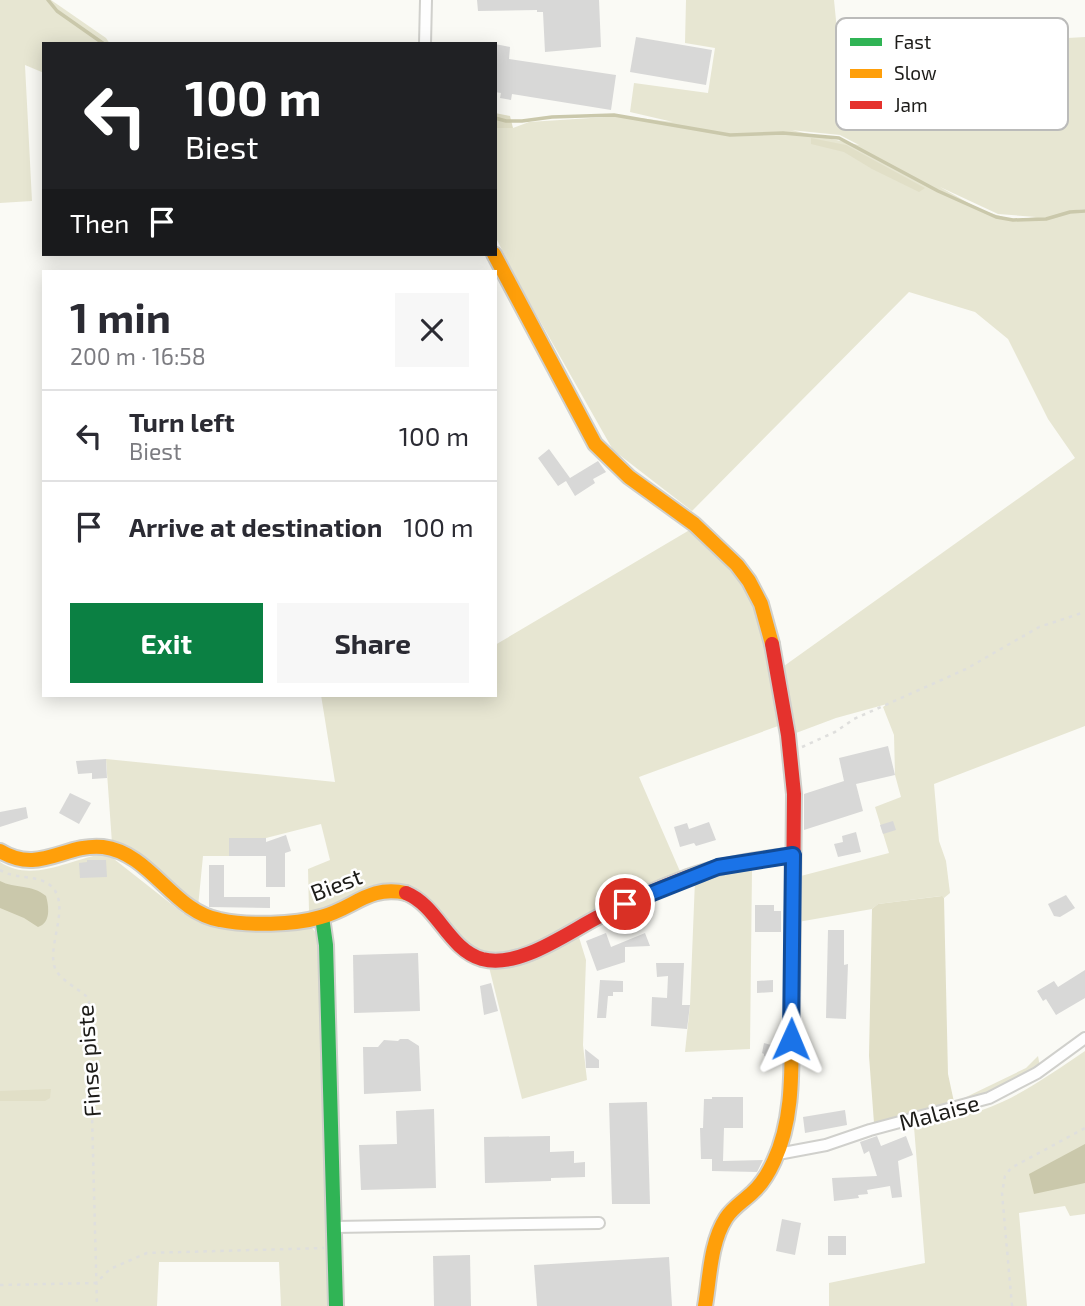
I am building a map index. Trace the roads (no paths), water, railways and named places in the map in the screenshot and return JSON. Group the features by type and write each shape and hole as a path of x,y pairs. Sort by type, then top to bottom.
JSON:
{"street":[{"path":"425,42 426,0"},
{"path":"495,256 595,444 624,472 721,547 748,579 765,614 771,635 792,750 794,794 791,1082 788,1113 778,1154 762,1181 727,1216 718,1235 705,1306"},
{"name":"Biest","path":"0,851 12,859 31,861 89,848 106,848 129,859 191,908 215,919 246,922 322,917 382,891 400,891 417,898 431,909 468,954 499,961 525,954 610,910 696,874 742,862 793,855"},
{"path":"322,917 326,945 336,1306"},
{"name":"Malaise","path":"778,1154 826,1145 870,1130 989,1098 1043,1069 1085,1038"},
{"path":"334,1227 599,1223"}],"waterway":[{"path":"48,0 57,11 101,42"},
{"path":"497,119 522,121 614,115 730,135 783,133 839,138 938,191 996,217 1013,220 1046,219 1085,211"}]}
